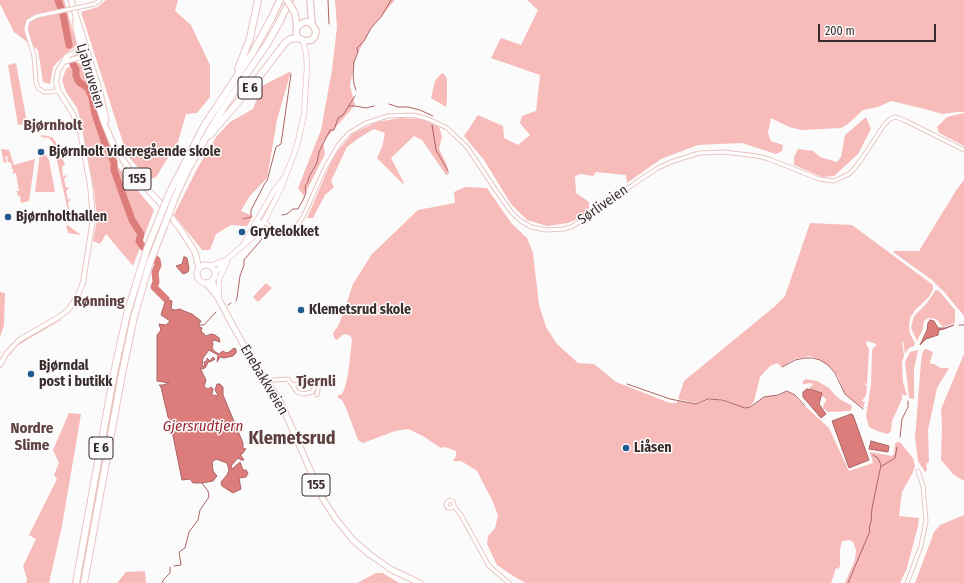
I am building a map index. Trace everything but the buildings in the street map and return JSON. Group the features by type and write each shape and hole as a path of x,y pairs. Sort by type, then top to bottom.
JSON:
{"highway":[{"name":"E 6","path":"231,85 250,38 258,0"},
{"name":"E 6","path":"76,583 114,372 127,314 145,255 170,192 204,126 260,40 280,0"},
{"path":"287,0 295,13 305,22 312,24 316,28 315,37 311,40"},
{"name":"E 6","path":"84,583 122,374 134,317 150,264 176,195 187,171 224,107 267,44 290,0"},
{"path":"310,0 312,24"},
{"path":"295,13 298,26 296,32 301,39"},
{"path":"298,26 305,22"},
{"name":"E 6","path":"202,143 219,126 285,43 290,39 311,40"}],"main road":[{"name":"Ljabruveien","path":"71,0 102,102 109,134"},
{"name":"Ljabruveien","path":"76,18 76,28 82,57 109,134 117,151 124,162 182,230 195,252 208,266"},
{"path":"206,283 212,280 215,273 228,259 250,241 264,222 278,194 296,146 303,119 307,80 306,52 301,39"},
{"path":"306,52 311,40"},
{"path":"242,246 274,191 284,178"},
{"name":"Ljabruveien","path":"195,252 199,268"},
{"path":"199,268 228,259"},
{"path":"218,298 219,279 228,259"},
{"name":"155","path":"208,266 215,273"},
{"name":"Enebakkveien","path":"199,268 196,274 198,280 206,283 218,298 246,349 281,403 320,493 336,519 353,540 369,554 392,570 417,582"},
{"name":"Enebakkveien","path":"212,280 218,298"}],"street":[{"path":"58,90 48,92 41,90 37,86 34,56 26,29 28,21 37,16 95,4 100,0"},
{"path":"0,364 6,354 19,340 60,317 69,309 78,295 83,282 92,219 92,201 82,136 73,114 58,90 56,82 57,74 68,54 77,50 87,53"},
{"path":"63,62 82,57 87,53"},
{"name":"Sørliveien","path":"280,232 297,226 303,218 330,158 346,136 366,122 388,116 413,115 428,119 447,128 467,147 512,213 531,227 546,230 571,227 652,172 671,162 700,153 724,152 757,156 769,159 819,179 834,181 849,174 854,169 884,124 890,118 895,117 964,150"},
{"path":"257,222 264,222 280,232"},
{"path":"257,222 261,227 273,232 280,232"},
{"path":"273,380 287,378 298,392 306,394 312,392 318,384 317,395"},
{"path":"292,385 312,382"},
{"path":"907,583 921,546 926,521 923,486 918,471"},
{"path":"454,506 461,515 489,566 509,583"}],"shaded area":[{"path":"0,0 64,0 77,45 64,55 53,67 50,84 43,82 38,50 14,32 0,4"},
{"path":"106,0 178,0 175,11 191,25 210,65 210,97 197,113 186,114 178,142 156,177 149,180 127,155 81,12 98,7"},
{"path":"335,0 395,0 372,27 355,58 350,86 355,105 323,142 325,154 304,196 298,188 321,130 332,70 337,27"},
{"path":"527,0 964,0 964,112 942,114 891,101 878,107 863,110 848,124 841,128 802,130 789,127 771,118 768,133 771,141 783,145 782,151 776,154 742,143 698,145 661,159 627,183 626,175 596,172 593,176 581,174 575,176 576,193 589,202 589,210 584,216 568,223 547,226 527,220 511,204 484,160 464,136 478,115 503,126 504,138 518,145 530,135 520,123 522,116 536,111 540,75 491,58 501,38 521,45 538,10"},
{"path":"76,62 81,64 113,161 154,210 133,266 106,234 100,244 93,241 97,220 94,190 81,122 77,108 66,92 62,80 66,69"},
{"path":"16,63 27,123 18,125 8,65"},
{"path":"291,71 277,120 267,178 249,197 241,211 253,216 247,226 231,225 216,234 210,250 202,250 174,215 197,169 216,137 230,122 253,109 262,86"},
{"path":"442,73 447,79 446,107 431,98 435,81"},
{"path":"964,113 964,146 939,133 937,127 947,117"},
{"path":"866,117 871,129 858,154 834,176 822,177 794,165 794,157 798,149 813,151 820,157 837,162 841,157 845,135"},
{"path":"400,118 421,119 439,127 442,136 439,149 447,165 449,174 446,175 422,140 414,136 391,158 404,183 403,184 377,158 382,147 385,133 374,129 347,147 331,181 334,187 325,195 313,218 307,218 334,155 353,133 377,122"},
{"path":"41,135 53,138 58,146 65,165 62,167 63,177 66,175 67,176 64,179 66,188 69,188 66,191 68,200 71,200 68,202 69,211 53,143 49,138 41,137"},
{"path":"1,149 9,150 14,165 35,159 29,201 21,203 20,196 18,196 17,192 15,191 19,191 16,173 12,174 13,168 11,169 11,163 8,162 7,156 5,157 7,162 4,163"},
{"path":"40,154 46,155 49,160 55,192 35,192"},
{"path":"964,180 964,316 932,280 893,252 919,251"},
{"path":"465,187 487,188 512,224 527,238 533,253 539,305 546,327 557,344 578,363 594,364 616,382 670,403 677,403 677,401 696,404 708,400 723,400 746,408 750,407 766,396 778,396 789,392 829,428 849,471 873,463 870,452 892,456 894,454 895,444 900,442 913,458 915,466 902,492 899,516 919,518 907,568 900,583 845,583 855,560 856,550 853,542 849,540 842,541 840,549 840,566 838,569 836,568 831,583 526,583 497,565 487,544 488,536 495,528 498,516 493,502 477,471 461,461 453,461 456,456 456,451 445,447 441,448 423,436 408,429 395,431 363,443 358,440 346,408 342,400 338,398 338,395 342,394 344,390 348,375 352,339 346,334 342,335 337,340 334,338 333,333 343,314 353,284 372,254 418,210 455,203 454,192"},
{"path":"810,223 852,225 933,285 933,289 929,297 915,310 910,318 910,334 915,343 914,346 909,348 905,354 903,341 902,342 904,355 902,363 903,382 907,396 902,394 902,399 892,421 891,431 888,434 869,427 866,416 871,385 872,352 873,348 876,346 876,344 868,341 866,342 869,349 867,385 864,383 867,386 866,395 862,401 865,402 863,408 845,394 838,376 830,367 819,359 810,356 794,359 782,367 777,363 770,366 760,377 754,401 747,407 743,407 723,399 708,399 696,403 678,399 684,381 774,307 785,296"},
{"path":"66,225 69,226 81,235 68,233"},
{"path":"266,283 272,288 258,302 253,297"},
{"path":"938,290 955,310 955,323 943,327 936,319 928,318 924,321 923,329 917,341 911,328 914,316 927,303 935,291"},
{"path":"0,292 5,293 4,325 0,337"},
{"path":"61,319 17,346 10,355 8,354 16,346 26,338"},
{"path":"926,349 933,352 930,362 931,364 941,368 949,368 937,388 928,430 929,462 926,464 927,470 925,472 918,461 915,438 921,362 922,354"},
{"path":"918,350 914,369 914,399 909,398 905,362 910,352"},
{"path":"964,354 964,481 953,474 941,460 941,409"},
{"path":"806,379 817,381 829,388 841,400 851,405 852,408 850,411 828,412 823,408 826,399 820,392 810,389 813,385 812,383 803,384 803,381"},
{"path":"69,413 81,414 62,526 49,583 26,583 27,579 23,566 36,539 29,535 57,479 54,475 59,463 53,450"},
{"path":"964,515 964,583 915,583 934,532 940,525"},
{"path":"145,571 146,583 117,583 126,572"},
{"path":"376,573 383,573 399,583 357,583"}],"water":[{"path":"184,257 187,258 189,269 188,272 183,274 176,266 182,264"},
{"name":"Gjersrudtjern","path":"166,299 172,301 171,309 180,309 192,314 201,321 198,326 202,328 201,331 206,336 211,334 219,338 220,342 214,340 212,341 212,348 214,351 219,354 223,351 226,353 234,348 236,349 236,353 233,356 224,358 220,357 217,362 218,355 209,350 203,358 202,366 205,366 204,362 207,361 207,358 210,361 213,357 215,359 210,362 209,361 205,368 200,368 206,380 204,387 208,389 211,387 213,389 213,396 218,395 215,390 217,384 220,384 223,387 223,395 243,443 243,448 246,449 242,454 240,454 244,460 238,458 231,466 232,469 240,462 243,470 246,470 248,473 246,477 239,478 241,489 233,493 222,486 221,482 229,470 227,463 216,459 212,462 213,471 217,476 213,481 193,483 190,479 182,480 172,431 169,424 170,420 161,387 159,385 169,383 157,381 157,335 161,330 159,324 166,325 170,321 161,315"},
{"path":"930,320 934,321 938,328 945,328 954,325 944,329 939,330 938,335 926,339 920,345 927,330"},
{"path":"807,389 822,393 819,404 826,414 821,418 803,397 803,392"},
{"path":"851,414 853,415 869,460 849,468 832,421"},
{"path":"871,441 889,446 888,452 869,449"}],"waterway":[{"path":"58,0 63,14 69,45"},
{"path":"328,0 329,24"},
{"path":"356,90 353,75 354,62 358,52 357,48 364,41 371,28 381,17 391,0"},
{"path":"73,64 76,69 76,76 79,82 88,88 92,98 95,114 105,144 114,162 114,170 132,220 141,234 139,241 143,247 157,260 158,265 155,272 156,282 154,287 166,299"},
{"path":"243,219 251,217 251,210 267,181 276,147 281,144 291,74"},
{"path":"282,215 287,214 293,209 298,209 306,193 305,186 317,163 319,152 330,130 334,130 338,118 343,115 355,96"},
{"path":"389,104 398,107 408,107 420,110 433,116"},
{"path":"349,106 366,108 374,106"},
{"path":"432,125 436,150 448,171"},
{"path":"236,301 244,260 262,239"},
{"path":"199,325 204,325 216,312"},
{"path":"959,325 964,325"},
{"path":"782,367 795,360 805,358 820,360 828,365 835,373 845,394 863,409"},
{"path":"627,384 670,399 696,404 708,399 723,400 745,408 750,407 764,397 778,395 787,391 795,395 805,406"},
{"path":"900,437 902,419 908,407 908,401"},
{"path":"882,466 895,458 897,447"},
{"path":"848,583 870,531 869,528 872,508 881,465 878,458 873,455"},
{"path":"174,566 181,565 179,552 185,548 189,532 198,520 200,510 209,497 208,491 202,483"},
{"path":"162,583 170,573 170,567"}],"place":[{"name":"Bjørnholt videregående skole","path":"41,152"},
{"name":"Bjørnholthallen","path":"8,217"},
{"name":"Grytelokket","path":"242,232"},
{"name":"Klemetsrud skole","path":"301,310"},
{"name":"Bjørndal post i butikk","path":"31,374"},
{"name":"Liåsen","path":"626,448"}],"district":[{"name":"Bjørnholt","path":"53,126"},
{"name":"Rønning","path":"99,302"},
{"name":"Tjernli","path":"316,382"},
{"name":"Nordre Slime","path":"32,438"},
{"name":"Klemetsrud","path":"292,439"}]}
